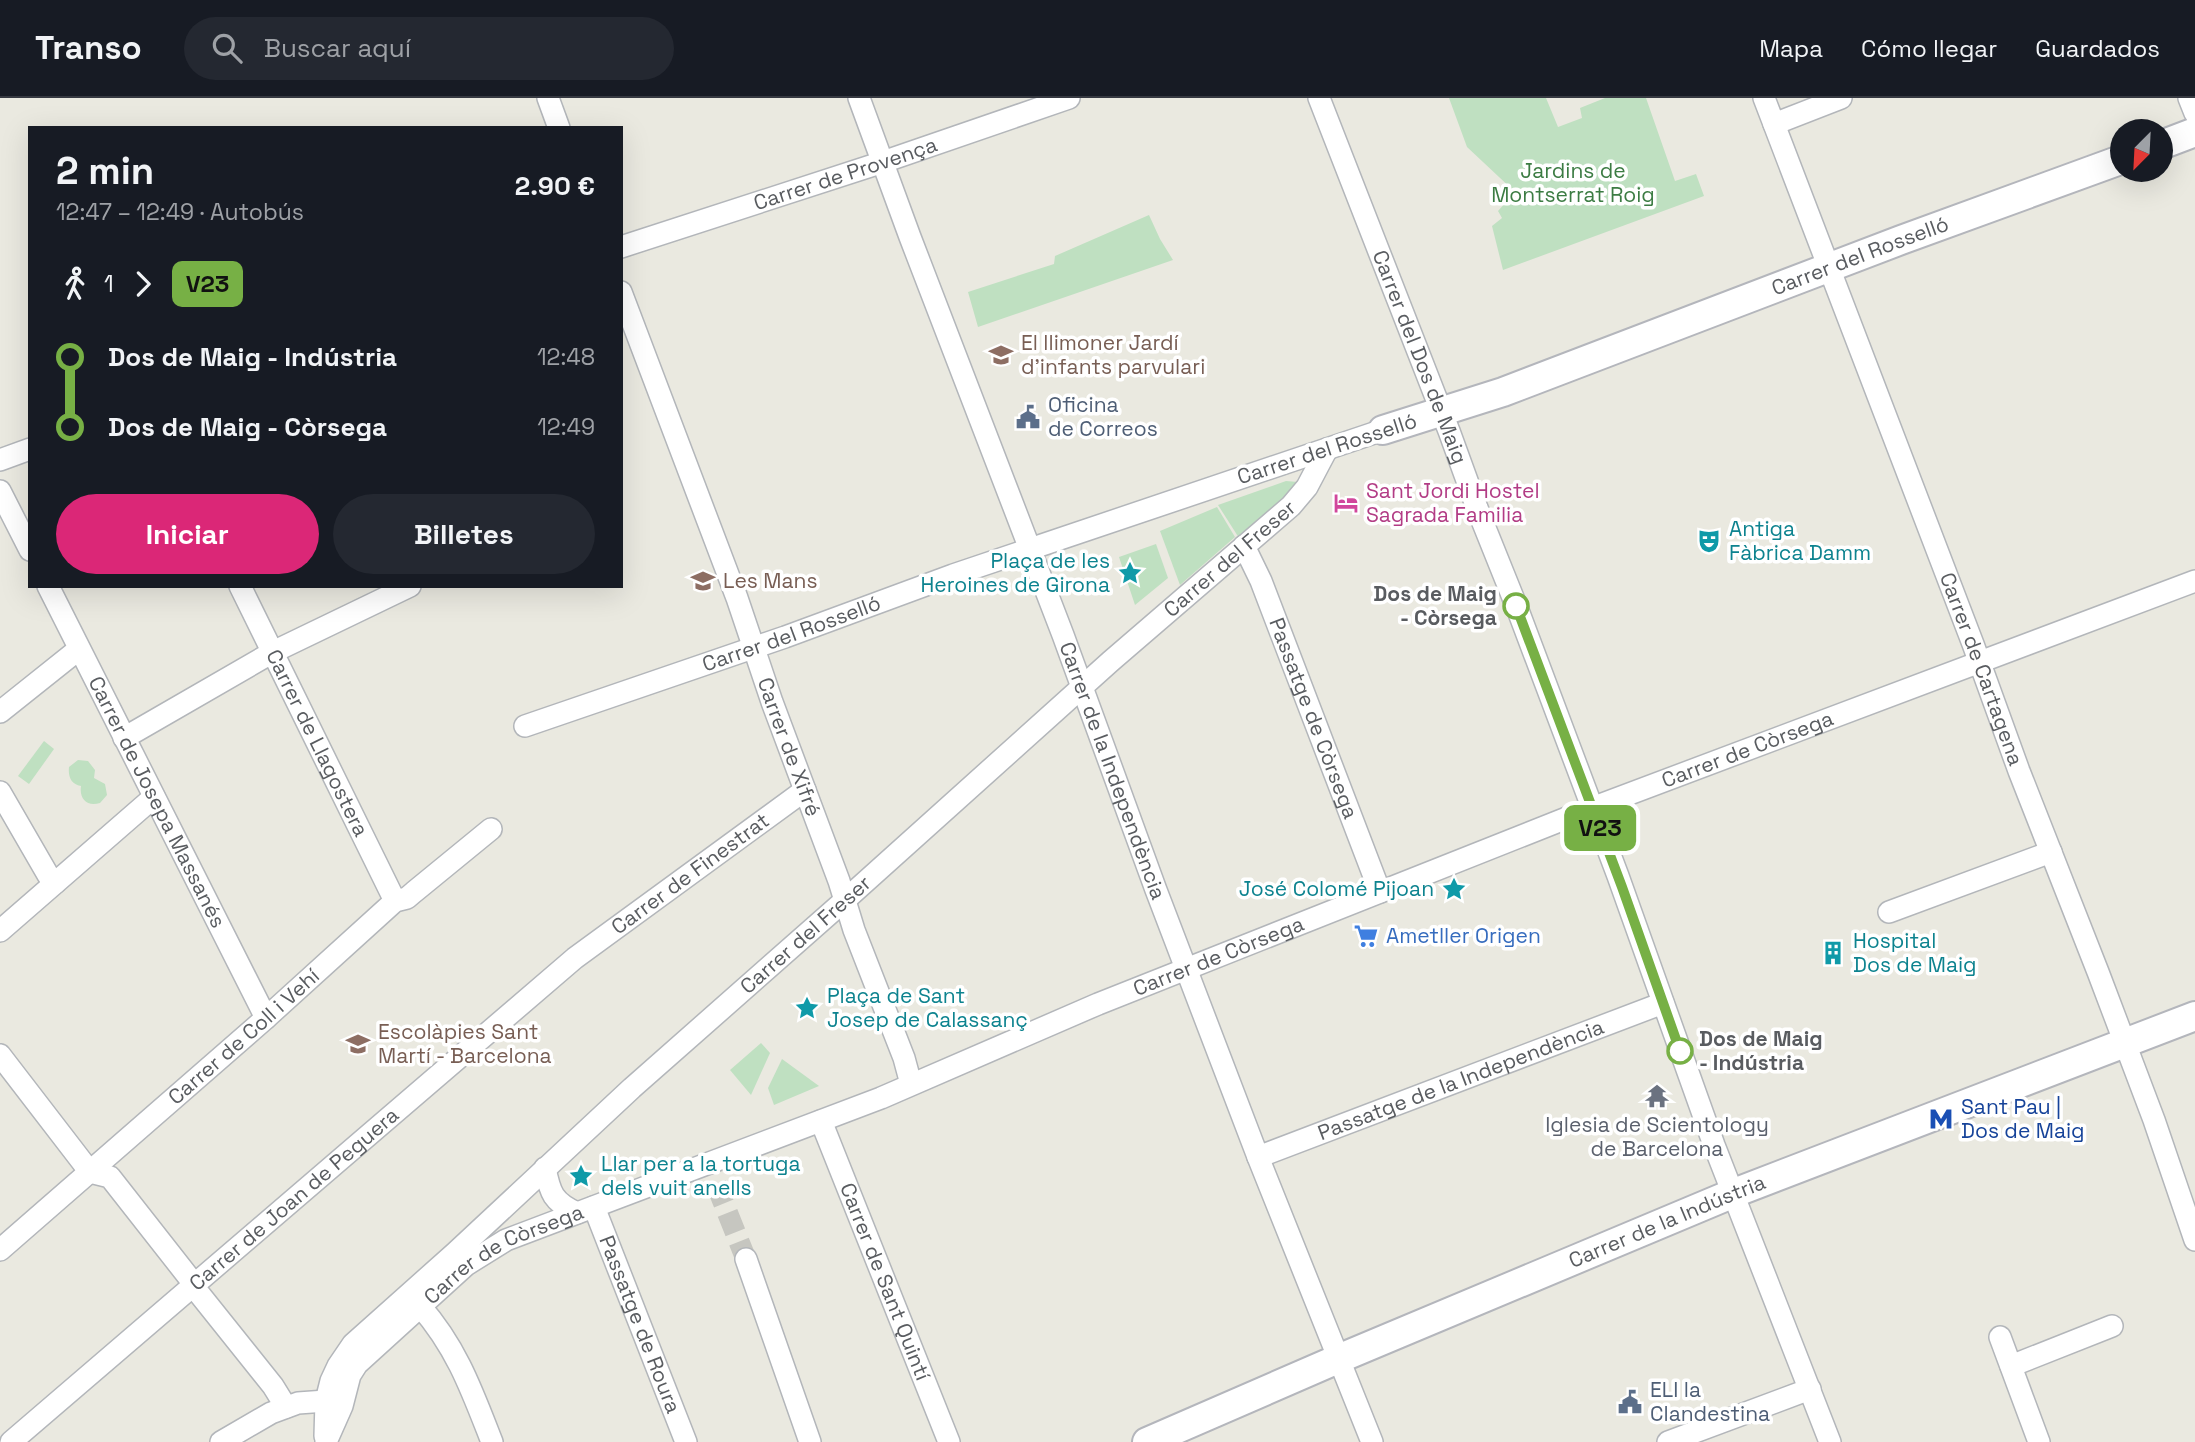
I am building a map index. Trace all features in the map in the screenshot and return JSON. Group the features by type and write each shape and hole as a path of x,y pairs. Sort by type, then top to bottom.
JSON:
{"main road":[{"path":"2174,140 2195,132"},
{"name":"Carrer del Rosselló","path":"1383,430 1503,392 2110,164"},
{"name":"Carrer de la Indústria","path":"1147,1442 1734,1193 2195,1016"}],"street":[{"path":"548,98 558,126"},
{"name":"Carrer de la Independència","path":"859,98 1258,1157 1372,1442"},
{"name":"Carrer de Provença","path":"623,246 1069,98"},
{"name":"Carrer del Dos de Maig","path":"1319,98 1592,808 1713,1146 1734,1193 1830,1442"},
{"name":"Carrer de Cartagena","path":"1764,98 2154,1120 2195,1240"},
{"path":"1774,124 1841,98"},
{"path":"2189,98 2195,113"},
{"name":"Carrer de Xifré","path":"623,297 737,598 844,901 904,1058 911,1084"},
{"name":"Carrer del Rosselló","path":"525,726 1030,549 1383,430"},
{"name":"Carrer del Freser","path":"326,1442 326,1401 338,1366 353,1344 461,1248 642,1079 1082,688 1292,506 1307,487 1327,449"},
{"path":"0,460 28,450"},
{"path":"0,491 28,546"},
{"name":"Passatge de Còrsega","path":"1244,546 1261,581 1380,892"},
{"name":"Carrer de Còrsega","path":"326,1442 342,1406 350,1375 357,1364 466,1265 506,1240 585,1210 712,1173 821,1121 1186,968 1592,808 2195,581"},
{"name":"Carrer de Josepa Massanés","path":"49,588 266,1018"},
{"name":"Carrer de Llagostera","path":"241,588 395,901"},
{"path":"124,738 273,652 406,588"},
{"path":"0,712 79,649"},
{"name":"Carrer de Finestrat","path":"575,958 805,790"},
{"path":"0,792 55,883"},
{"path":"0,931 154,797"},
{"name":"Carrer de Coll i Vehí","path":"0,1250 266,1018 395,901 407,898 491,829"},
{"path":"1889,912 2050,852"},
{"name":"Carrer de Joan de Peguera","path":"11,1442 575,958"},
{"name":"Passatge de la Independència","path":"1258,1157 1663,1003"},
{"path":"0,1055 7,1081 90,1172 110,1177 273,1386 286,1407"},
{"name":"Carrer de Sant Quintí","path":"821,1121 948,1442"},
{"path":"545,1168 550,1191 562,1206 585,1210"},
{"name":"Passatge de Roura","path":"585,1210 686,1442"},
{"path":"746,1259 810,1442"},
{"path":"420,1306 451,1347 492,1442"},
{"path":"2011,1366 2112,1326"},
{"path":"2000,1337 2039,1442"},
{"path":"1668,1442 1810,1389"},
{"path":"220,1442 286,1407 298,1403 326,1401"}],"green space":[{"name":"Jardins de Montserrat Roig","path":"1449,98 1546,98 1558,127 1582,118 1580,108 1605,98 1646,98 1675,181 1696,174 1704,196 1503,270 1492,226 1502,218 1498,211 1515,192 1467,147"},
{"path":"1149,215 1173,260 978,327 968,292 1054,264 1055,256"},
{"path":"1286,481 1298,482 1298,487 1239,538 1218,505"},
{"path":"1217,507 1235,537 1180,585 1160,531"},
{"path":"1156,544 1168,578 1135,605 1119,557"},
{"path":"44,741 54,749 29,784 18,776"},
{"path":"78,760 88,761 95,770 94,778 105,784 107,795 100,803 91,804 85,801 81,795 81,786 71,779 69,767"},
{"path":"761,1043 770,1053 751,1095 730,1070"},
{"path":"782,1059 819,1086 774,1105 768,1088"}],"tunnel":[{"path":"716,1184 746,1259"}],"bus line":[{"name":"V23","path":"1516,606 1622,887 1680,1051"}],"place":[{"name":"El llimoner Jardí d'infants parvulari","path":"1001,355"},
{"name":"Oficina de Correos","path":"1028,417"},
{"name":"Sant Jordi Hostel Sagrada Familia","path":"1346,503"},
{"name":"Antiga Fàbrica Damm","path":"1709,541"},
{"name":"Plaça de les Heroines de Girona","path":"1130,573"},
{"name":"Les Mans","path":"703,581"},
{"name":"Dos de Maig - Còrsega","path":"1516,606"},
{"name":"José Colomé Pijoan","path":"1454,889"},
{"name":"Ametller Origen","path":"1366,936"},
{"name":"Hospital Dos de Maig","path":"1833,953"},
{"name":"Plaça de Sant Josep de Calassanç","path":"807,1008"},
{"name":"Escolàpies Sant Martí - Barcelona","path":"358,1044"},
{"name":"Dos de Maig - Indústria","path":"1680,1051"},
{"name":"Iglesia de Scientology de Barcelona","path":"1657,1096"},
{"name":"Sant Pau | Dos de Maig","path":"1941,1119"},
{"name":"Llar per a la tortuga dels vuit anells","path":"581,1176"},
{"name":"ELI la Clandestina","path":"1630,1402"}]}
